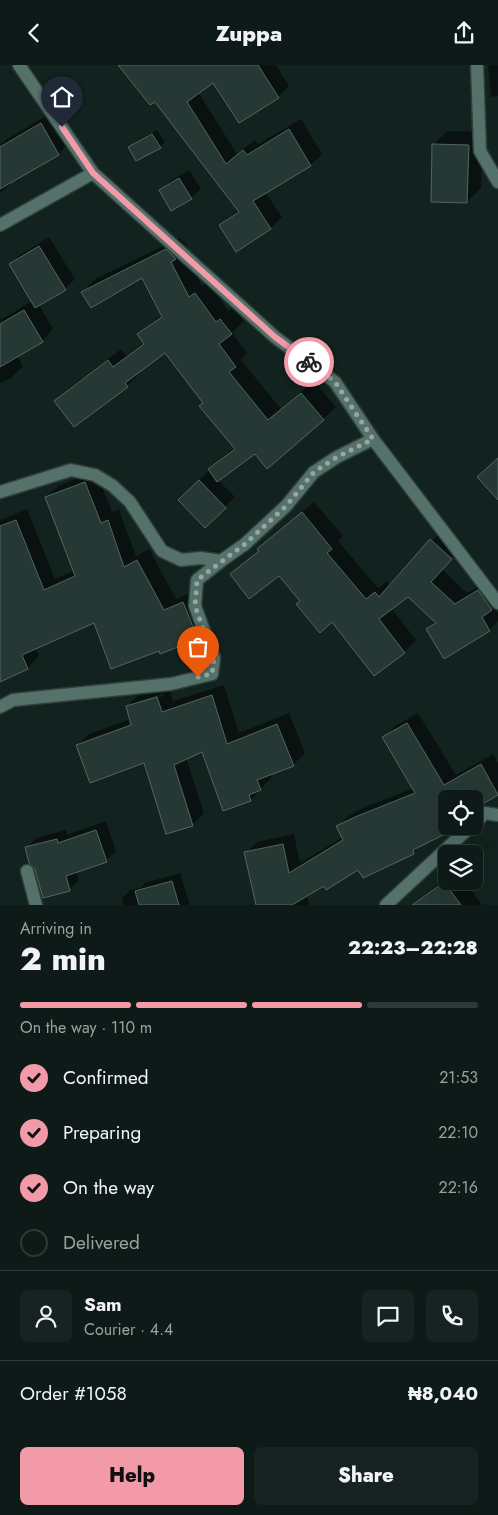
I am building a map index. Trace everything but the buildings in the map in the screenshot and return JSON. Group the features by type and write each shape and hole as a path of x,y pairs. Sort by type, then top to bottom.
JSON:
{"street":[{"path":"19,65 93,173 275,337 335,382 373,439 498,603"},
{"path":"477,65 480,151 498,181"},
{"path":"0,225 93,173"},
{"path":"0,707 13,701 171,684 212,674 214,658 195,606 197,580 245,544 286,506 314,472 337,457 373,439"},
{"path":"0,492 71,470 95,475 113,486 130,502 162,551 181,560 200,558 221,561"},
{"path":"483,815 485,813 498,815"},
{"path":"386,905 461,835"},
{"path":"26,871 36,905"}],"way so far":[{"path":"198,677 212,674 214,658 195,606 197,580 245,544 286,506 314,472 337,457 373,439 335,382 309,362"}],"route":[{"path":"62,127 93,173 275,337 309,362"}]}
